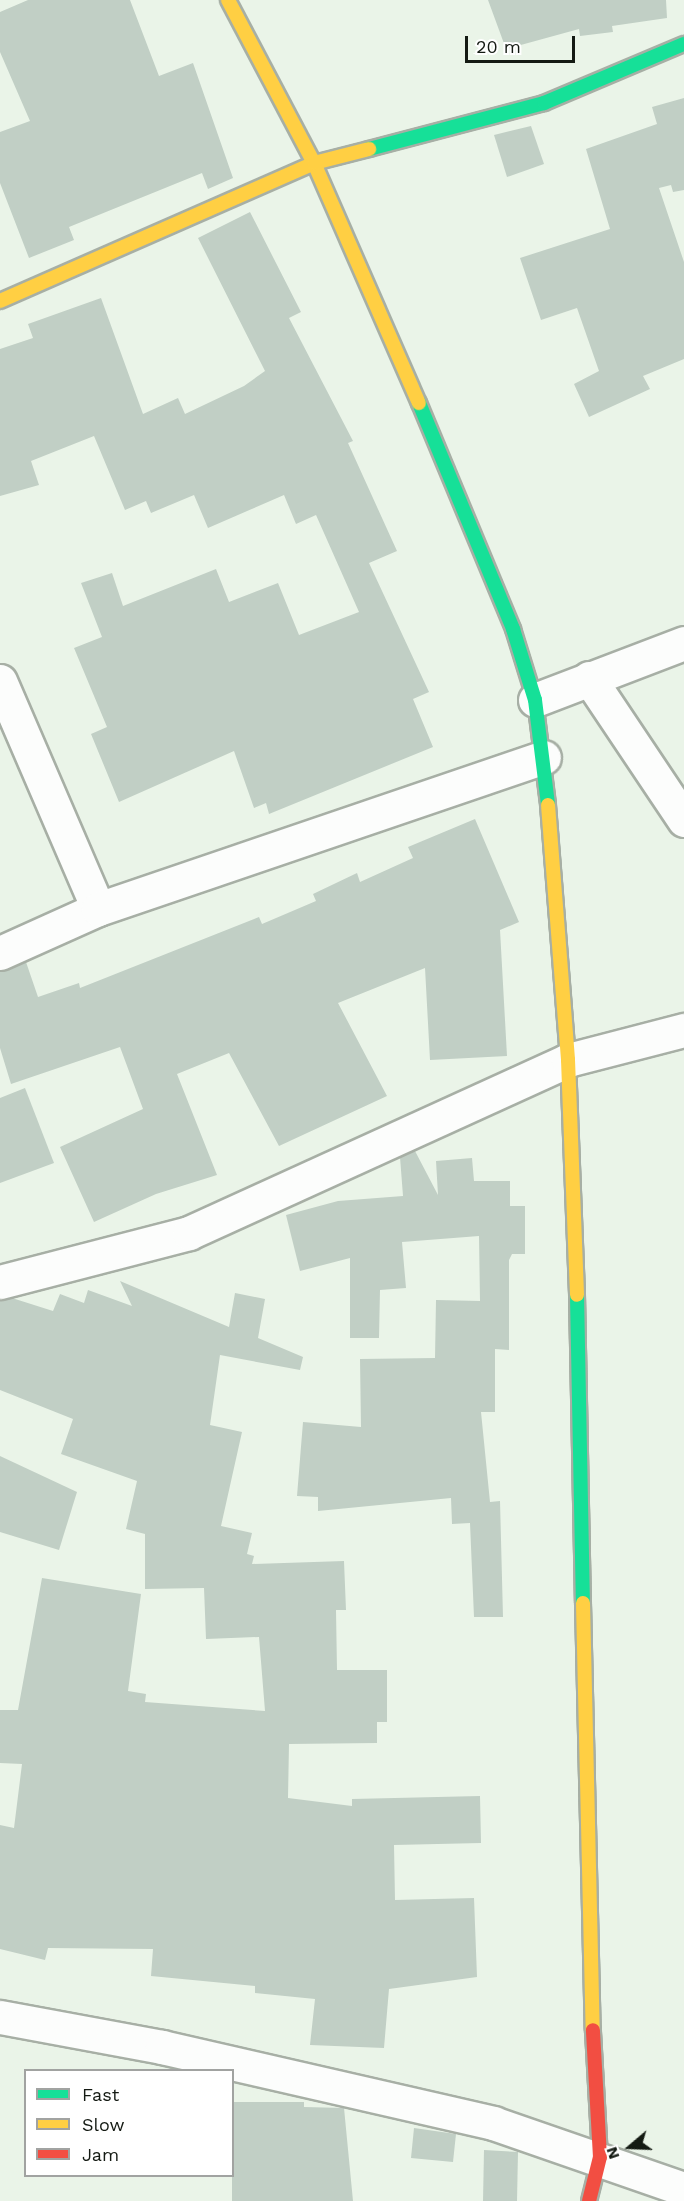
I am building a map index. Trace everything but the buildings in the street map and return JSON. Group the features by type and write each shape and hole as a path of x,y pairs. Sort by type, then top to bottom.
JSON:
{"street":[{"path":"228,0 314,163 481,546 535,700 544,757 568,1060 579,1355 587,1916 600,2157 589,2201"},
{"path":"0,301 314,163 544,103 684,44"},
{"path":"535,700 684,643"},
{"path":"589,678 684,820"},
{"path":"0,681 98,909"},
{"path":"0,953 98,909 544,757"},
{"path":"0,1282 189,1233 568,1060 684,1030"},
{"path":"0,2017 162,2047 494,2123 600,2157 684,2189"}],"traffic: fast":[{"path":"369,149 544,103 684,44"},
{"path":"419,403 513,629 535,700 548,805"},
{"path":"577,1295 583,1603"}],"traffic: slow":[{"path":"228,0 314,163 419,403"},
{"path":"0,301 314,163 369,149"},
{"path":"548,805 568,1060 577,1295"},
{"path":"583,1603 593,2030"}],"traffic: jam":[{"path":"589,2201 600,2157 593,2030"}]}
